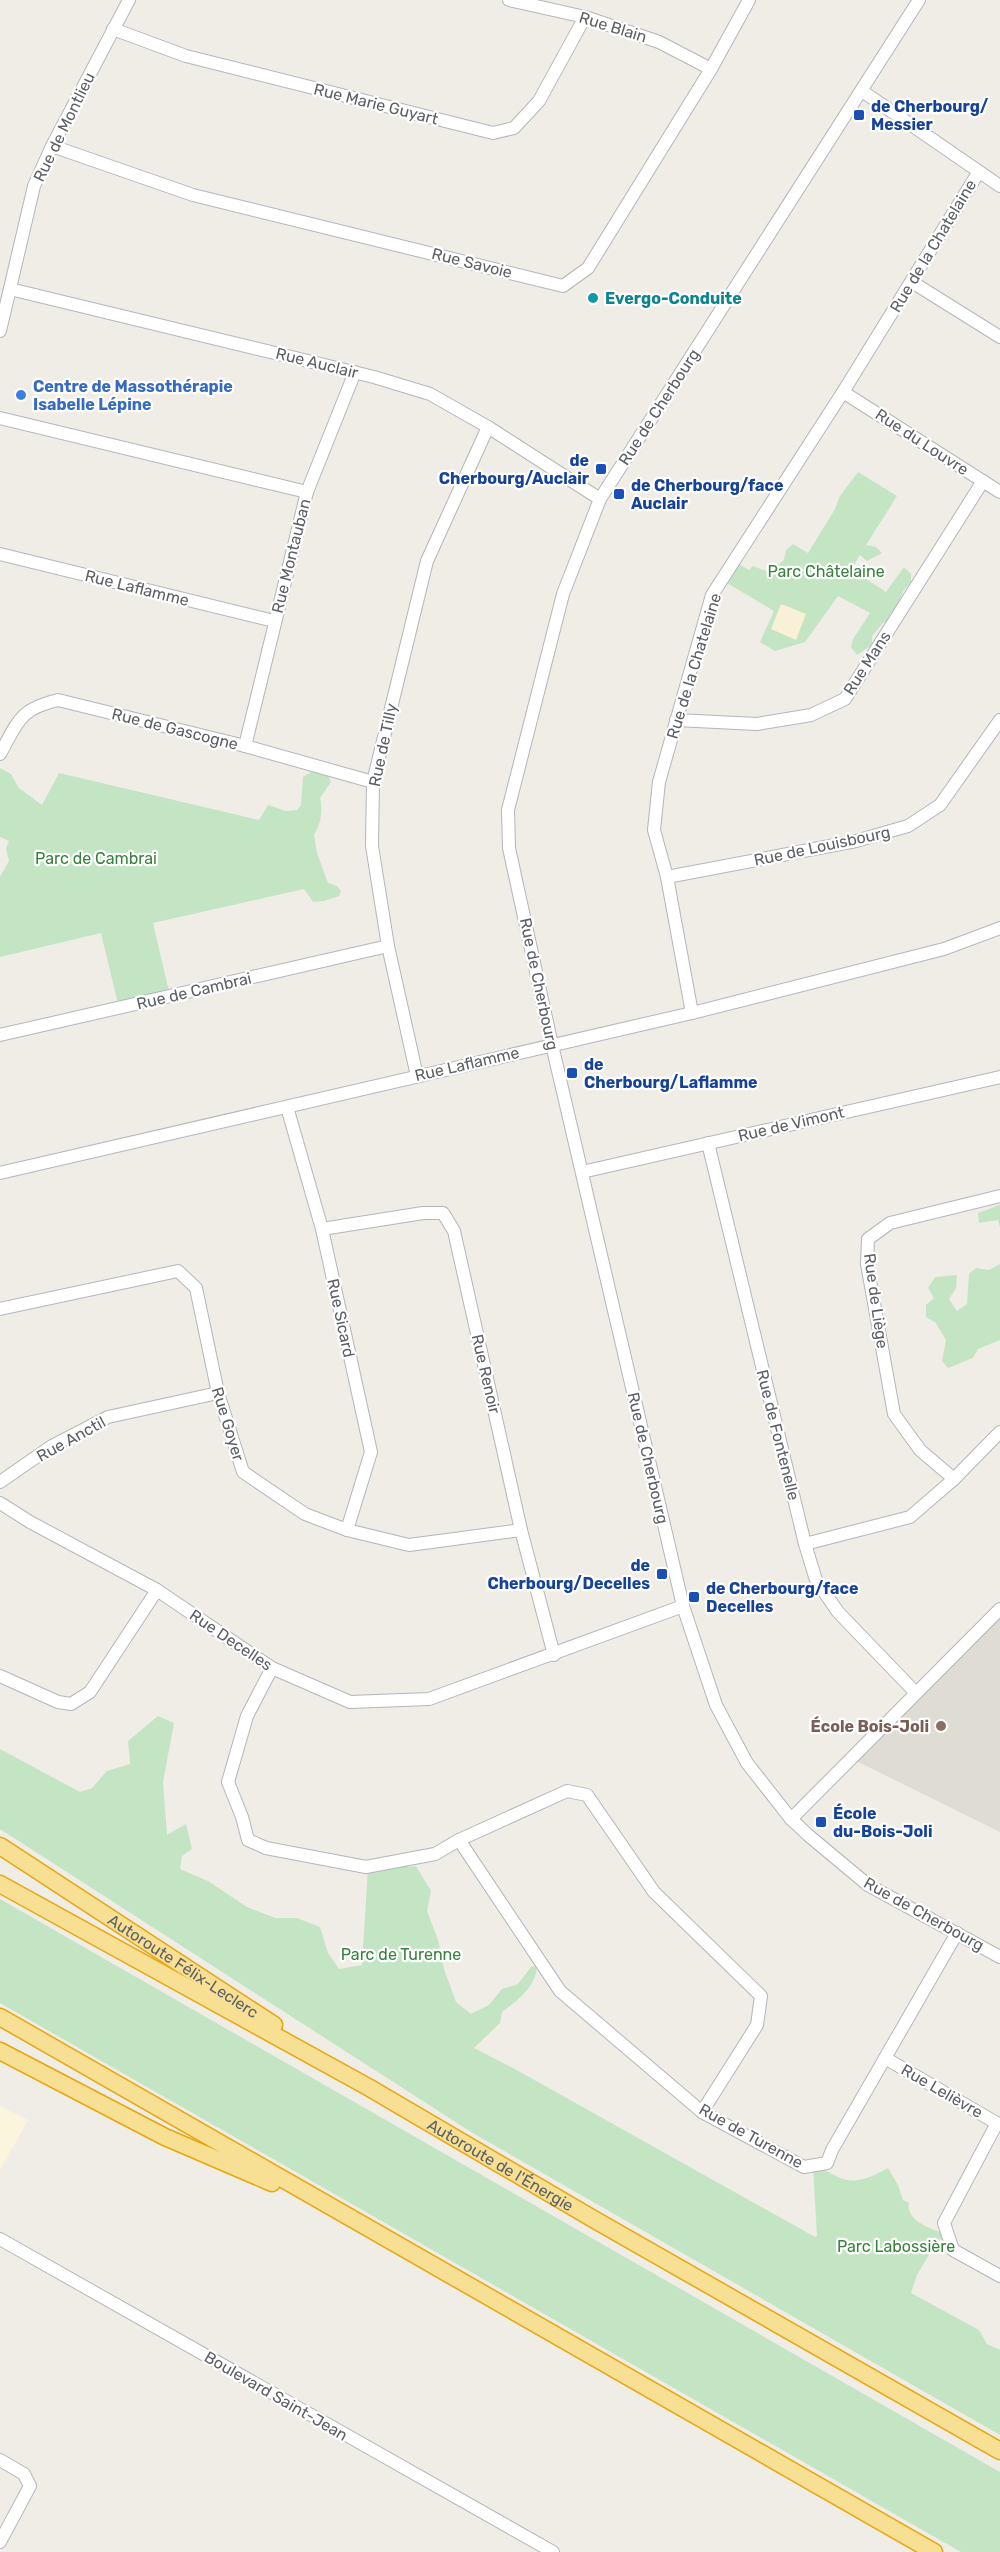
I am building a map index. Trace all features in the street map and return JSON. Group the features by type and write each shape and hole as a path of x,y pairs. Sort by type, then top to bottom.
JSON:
{"highway":[{"name":"Autoroute Félix-Leclerc","path":"0,1846 91,1903 368,2086"},
{"name":"Autoroute de l'Énergie","path":"0,1884 368,2086 530,2182 1000,2451"},
{"path":"0,2017 934,2552"},
{"path":"0,2051 165,2137 347,2216"}],"street":[{"name":"Rue de Montlieu","path":"0,331 34,186 52,146 129,0"},
{"name":"Rue Blain","path":"509,0 585,17 659,42 711,69"},
{"name":"Rue Savoie","path":"52,146 193,195 563,286 588,268 711,69 749,0"},
{"name":"Rue de Cherbourg","path":"920,0 600,499 563,594 508,810 509,848 552,1045 682,1606 716,1705 747,1763 791,1819 868,1885 1000,1957"},
{"name":"Rue Marie Guyart","path":"113,29 186,56 494,134 514,128 539,101 585,17"},
{"path":"862,91 1000,186"},
{"name":"Rue de la Chatelaine","path":"692,1013 667,877 654,830 659,783 712,595 843,392 978,173"},
{"path":"912,282 1000,337"},
{"name":"Rue Auclair","path":"10,289 355,372 429,394 488,427 600,499"},
{"name":"Rue Montauban","path":"246,746 274,621 307,492 355,372"},
{"name":"Rue du Louvre","path":"843,392 1000,492"},
{"path":"0,418 307,492"},
{"name":"Rue de Tilly","path":"417,1076 388,946 372,846 373,782 427,561 488,427"},
{"name":"Rue Mans","path":"676,720 758,724 811,715 845,699 983,481"},
{"name":"Rue Laflamme","path":"0,554 274,621"},
{"name":"Rue de Gascogne","path":"0,754 22,715 38,705 58,700 246,746 373,782"},
{"name":"Rue de Louisbourg","path":"667,877 856,842 908,826 940,805 1000,720"},
{"name":"Rue Laflamme","path":"0,1173 692,1013 944,949 1000,928"},
{"name":"Rue de Cambrai","path":"0,1035 388,946"},
{"name":"Rue de Vimont","path":"582,1172 1000,1077"},
{"name":"Rue Sicard","path":"287,1107 322,1229 371,1452 347,1530"},
{"name":"Rue de Fontenelle","path":"708,1143 805,1544 816,1580 838,1612 915,1692"},
{"name":"Rue de Liège","path":"954,1479 920,1450 894,1414 867,1264 868,1239 890,1223 1000,1196"},
{"name":"Rue Renoir","path":"322,1229 423,1213 443,1213 454,1231 521,1530 554,1655"},
{"name":"Rue Goyer","path":"0,1309 178,1271 196,1288 218,1393 243,1472 304,1514 347,1530 409,1545 521,1530"},
{"name":"Rue Anctil","path":"0,1482 52,1446 108,1417 218,1393"},
{"path":"805,1544 910,1517 954,1479 1000,1432"},
{"name":"Rue Decelles","path":"0,1503 30,1522 158,1590 272,1668 350,1702 429,1699 554,1655 682,1606"},
{"path":"0,1676 58,1702 72,1704 90,1692 158,1590"},
{"path":"791,1819 1000,1609"},
{"path":"272,1668 247,1716 228,1782 242,1817 248,1840 266,1848 366,1867 435,1854 459,1840 567,1791 587,1795 654,1892 761,1996 757,2025 702,2112"},
{"name":"Rue de Turenne","path":"459,1840 560,1991 702,2112 804,2167 827,2163 832,2150 957,1933"},
{"name":"Rue Lelièvre","path":"885,2058 999,2124"},
{"path":"999,2124 944,2223 953,2250 1000,2276"},
{"name":"Boulevard Saint-Jean","path":"0,2239 553,2552"},
{"path":"0,2460 24,2474 30,2484 28,2493 0,2542"}],"shaded area":[{"name":"École Bois-Joli","path":"1000,1609 1000,1832 850,1758"},
{"path":"0,2106 28,2120 0,2170"}],"green space":[{"name":"Parc Châtelaine","path":"858,472 897,496 866,545 876,547 882,553 867,561 860,555 851,569 886,592 904,567 911,574 911,582 903,591 891,626 884,622 872,636 872,645 857,655 851,647 853,639 870,613 838,596 805,642 775,651 760,642 774,611 722,580 734,561 749,570 753,566 769,572 784,560 786,550 793,544 808,553 835,509 840,496"},
{"name":"Parc de Cambrai","path":"0,768 11,774 19,788 42,805 59,773 259,820 268,805 286,811 297,810 301,805 303,777 311,772 327,774 331,782 320,798 321,817 314,835 317,853 328,883 337,886 341,891 339,896 313,902 304,889 153,923 170,996 119,1008 101,933 0,957 0,877 9,861 6,849 9,841 0,837"},
{"path":"1000,1205 1000,1227 998,1220 979,1223 978,1213"},
{"path":"1000,1264 1000,1340 978,1349 973,1358 948,1368 942,1361 946,1340 936,1323 926,1317 926,1305 934,1298 928,1288 935,1277 957,1275 956,1288 949,1299 957,1311 967,1304 969,1274 976,1268 989,1270"},
{"path":"158,1716 174,1723 163,1782 167,1835 186,1824 192,1849 182,1856 180,1869 208,1881 247,1907 275,1918 297,1918 320,1927 328,1953 339,1969 362,1965 368,1867 405,1859 408,1867 416,1866 431,1891 427,1911 456,2002 471,2014 489,2005 502,1989 518,1984 531,1967 537,1966 536,1974 529,1987 502,2012 500,2023 474,2048 815,2237 817,2236 813,2167 849,2180 867,2178 888,2168 898,2185 903,2200 909,2203 911,2215 921,2224 948,2234 951,2242 938,2239 917,2275 911,2293 979,2330 987,2344 1000,2350 1000,2435 471,2132 0,1829 0,1749 80,1792 92,1788 107,1771 130,1764 128,1741"},
{"path":"0,1899 1000,2472 1000,2552 961,2552 0,2003"}],"sand":[{"path":"781,604 806,614 796,640 771,629"}],"place":[{"name":"de Cherbourg/ Messier","path":"859,115"},
{"name":"Evergo-Conduite","path":"593,298"},
{"name":"Centre de Massothérapie Isabelle Lépine","path":"21,395"},
{"name":"de Cherbourg/Auclair","path":"601,469"},
{"name":"de Cherbourg/face Auclair","path":"619,494"},
{"name":"de Cherbourg/Laflamme","path":"572,1073"},
{"name":"de Cherbourg/Decelles","path":"662,1574"},
{"name":"de Cherbourg/face Decelles","path":"694,1597"},
{"name":"École Bois-Joli","path":"941,1726"},
{"name":"École du-Bois-Joli","path":"821,1822"}],"park label":[{"name":"Parc de Turenne","path":"401,1954"},
{"name":"Parc Labossière","path":"896,2246"}]}
